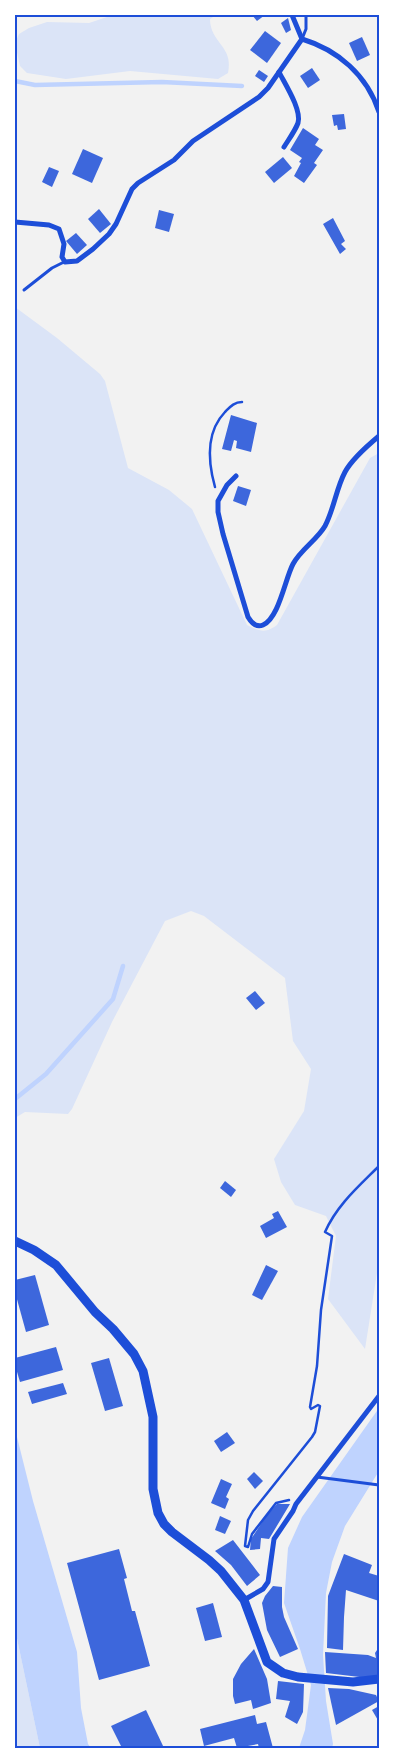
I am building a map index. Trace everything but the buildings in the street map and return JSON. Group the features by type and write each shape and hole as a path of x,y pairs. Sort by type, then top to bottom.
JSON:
{"main road":[{"path":"15,1241 56,1264 95,1312 113,1329 134,1354 143,1371 153,1416 153,1489 158,1513 164,1524 172,1532 221,1571 244,1600 267,1662 283,1673 298,1677 353,1682 379,1679"}],"street":[{"path":"292,15 302,39 317,44 341,57 369,89 379,112"},
{"path":"15,222 49,225 59,229 64,244 62,257 65,262 76,261 109,234 116,224 132,189 138,183 174,160 194,141 255,100 268,88 302,39"},
{"path":"279,72 299,114 297,126 284,147"},
{"path":"236,476 218,501 218,512 248,617 255,625 264,625 276,610 294,564 329,518 344,473 354,460 379,436"},
{"path":"244,1600 263,1589 268,1582 274,1539 294,1511 296,1504 379,1396"}],"lane":[{"path":"302,39 306,29 306,15"},
{"path":"24,290 52,268 65,262"},
{"path":"316,1477 379,1486"}],"path":[{"path":"218,501 210,467 209,454 212,435 223,414 232,405 242,402"},
{"path":"296,1504 289,1500 276,1503 252,1534 248,1547 245,1546 244,1540 252,1511 315,1432 320,1406 318,1405 312,1409 310,1407 317,1366 321,1310 332,1236 325,1232 332,1216 341,1204 379,1166"}],"shaded area":[{"path":"113,15 216,15 210,19 211,27 228,57 228,73 218,79 130,71 66,79 27,73 20,66 15,43 19,34 29,28 47,22 89,23"},
{"path":"15,307 57,338 100,374 105,381 128,468 169,490 192,509 247,625 255,629 266,631 277,625 370,458 379,453 379,1271 377,1273 365,1349 328,1299 336,1236 326,1216 295,1205 281,1182 274,1159 304,1111 311,1069 293,1041 285,978 204,916 191,911 165,921 112,1022 68,1114 25,1112 15,1118"},
{"path":"15,1629 40,1748 15,1748"}],"water":[{"path":"379,1408 379,1471 345,1526 332,1562 326,1593 323,1655 326,1701 333,1744 332,1748 299,1748 305,1730 311,1685 284,1603 288,1548 302,1517"},
{"path":"15,1429 33,1501 77,1652 81,1708 88,1744 91,1748 40,1748 15,1629"}],"waterway":[{"path":"15,81 35,85 162,82 242,86"},
{"path":"15,1099 46,1074 113,999 123,966"}]}
